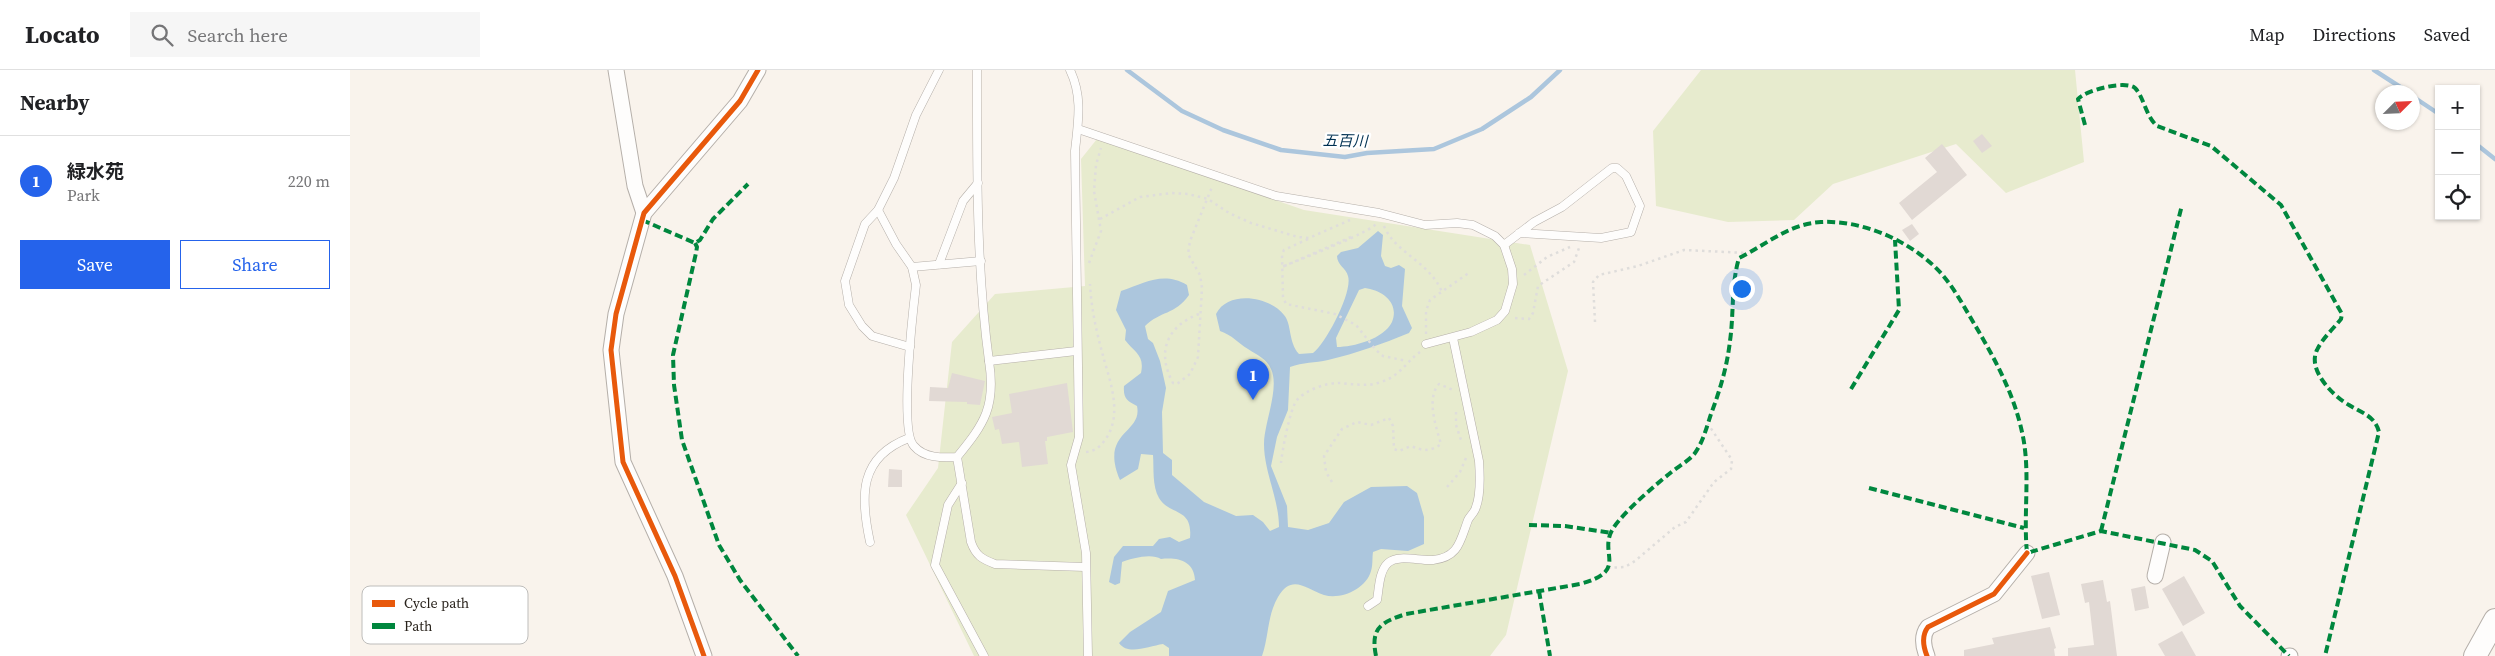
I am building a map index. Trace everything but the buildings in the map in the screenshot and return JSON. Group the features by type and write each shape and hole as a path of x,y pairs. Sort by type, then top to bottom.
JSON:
{"main road":[{"path":"2475,656 2495,620"}],"street":[{"path":"616,70 635,186 644,213"},
{"path":"704,656 675,576 627,471 621,450 611,350 616,314 644,213 740,101 758,70"},
{"path":"2155,576 2163,542"},
{"path":"1927,656 1924,632 1928,628 1994,594 2027,552"}],"lane":[{"path":"910,347 872,336 854,315 844,288 865,224 878,210 894,178 916,115 939,70"},
{"path":"978,70 978,183 981,261 989,361 993,386 986,416 957,457 971,542 976,554 982,559 995,564 1086,567"},
{"path":"1070,70 1075,80 1080,108 1075,151 1078,259 1076,351 1080,437 1071,465 1086,553 1088,656"},
{"path":"1078,129 1276,196 1379,213 1425,225 1457,223 1473,225 1496,236 1504,245 1512,269 1513,284 1510,300 1502,314 1497,320 1453,338 1426,344"},
{"path":"1504,245 1519,233 1562,207 1612,168 1617,168 1626,176 1640,206 1636,224 1631,232 1601,238 1579,239 1519,233"},
{"path":"939,264 963,201 978,183"},
{"path":"878,210 896,244 912,267 916,285 910,347 909,438 913,446 924,454 945,458 957,457"},
{"path":"912,267 981,261"},
{"path":"1368,606 1377,600 1380,578 1386,564 1394,559 1432,560 1448,557 1461,542 1469,518 1476,508 1480,476 1479,461 1453,338"},
{"path":"989,361 1076,351"},
{"path":"870,542 864,506 866,481 877,458 886,448 909,438"},
{"path":"962,483 948,504 935,565 984,656"}],"path":[{"path":"1088,271 1089,263 1102,231 1094,191 1096,165 1104,137"},
{"path":"1199,314 1179,324 1171,334 1166,347 1168,375 1173,384 1177,384 1194,369 1198,357 1201,280 1188,254 1190,241 1208,199 1215,176"},
{"path":"1100,219 1140,197 1172,193 1208,199 1229,213 1251,223 1298,237 1309,238"},
{"path":"1365,212 1284,250 1282,267 1283,297 1286,304 1342,318 1362,331 1376,350 1383,356 1408,361"},
{"path":"1282,267 1369,231 1376,225 1379,213"},
{"path":"1379,213 1386,232 1399,246 1436,278 1442,292"},
{"path":"1513,284 1547,257 1563,251 1579,239"},
{"path":"1502,314 1519,319 1529,319 1533,313 1538,286 1574,262 1580,250 1579,239"},
{"path":"1595,322 1593,282 1599,275 1638,266 1684,250 1747,253"},
{"path":"1281,463 1283,445 1296,401 1308,392 1327,384 1379,383 1398,375 1408,361 1420,352 1426,344 1426,311 1430,300 1470,272"},
{"path":"1077,451 1091,452 1097,449 1109,435 1114,417 1108,368 1102,352 1089,277"},
{"path":"1332,482 1326,472 1324,456 1342,429 1357,422 1371,424 1389,418 1393,426 1394,449 1399,451 1412,446 1423,451 1433,450 1441,444 1436,424 1434,393 1439,384 1454,391"},
{"path":"1456,409 1456,425 1464,447"},
{"path":"1608,568 1625,567 1635,562 1675,527 1686,522 1714,482 1732,469 1732,460 1708,424"},
{"path":"1446,487 1460,472 1467,455"}],"green space":[{"path":"1701,70 2075,70 2084,162 2006,193 1956,144 1833,184 1794,220 1728,222 1656,206 1653,131"},
{"path":"1097,139 1304,210 1530,245 1568,371 1506,635 1490,656 974,656 906,515 938,468 952,342 995,294 1085,286 1081,159"}],"water":[{"path":"1378,231 1383,235 1381,256 1385,266 1391,268 1399,265 1405,269 1402,306 1412,328 1409,333 1379,345 1328,360 1290,367 1288,410 1277,437 1271,466 1287,506 1288,527 1308,530 1329,523 1344,502 1371,487 1407,486 1417,493 1424,517 1424,544 1408,551 1381,549 1373,552 1372,569 1368,577 1364,583 1352,592 1331,596 1294,584 1283,590 1274,604 1262,656 1169,656 1169,648 1163,644 1133,650 1123,647 1119,643 1130,632 1161,612 1168,591 1195,580 1192,568 1184,562 1147,556 1122,562 1120,583 1115,585 1109,582 1114,557 1123,546 1153,546 1159,539 1170,537 1179,542 1190,538 1188,521 1180,513 1164,504 1159,498 1154,483 1153,455 1141,454 1138,469 1120,480 1115,464 1115,452 1118,442 1134,422 1137,415 1137,406 1126,399 1124,386 1141,373 1142,367 1138,354 1125,340 1126,330 1116,310 1121,291 1146,282 1162,279 1170,279 1187,285 1189,295 1184,301 1173,310 1145,326 1148,339 1153,343 1160,361 1166,388 1162,412 1163,453 1172,460 1172,475 1204,502 1236,516 1253,515 1263,522 1270,531 1279,527 1277,506 1266,465 1264,444 1273,396 1273,377 1271,369 1264,360 1220,331 1216,314 1222,306 1230,301 1239,299 1249,298 1269,303 1284,315 1293,344 1299,354 1313,353 1325,339 1343,305 1346,293 1348,276 1338,262 1337,256 1341,252 1358,248","holes":["1371,289 1388,298 1393,309 1392,322 1382,333 1368,341 1337,347 1336,338 1359,290"]}],"waterway":[{"name":"五百川","path":"1127,70 1182,111 1223,130 1281,150 1345,157 1367,153 1434,149 1482,129 1531,97 1560,70"},
{"name":"五百川","path":"2374,70 2397,85"},
{"name":"五百川","path":"2420,101 2435,111"},
{"name":"五百川","path":"2480,147 2495,159"}],"marked path":[{"path":"2085,125 2078,99 2082,96 2106,87 2123,85 2135,88 2141,96 2150,117 2157,126 2211,146 2281,205 2342,314 2341,319 2319,346 2315,358 2316,366 2323,382 2329,389 2343,401 2371,419 2379,432 2325,656"},
{"path":"642,220 695,243 700,240 713,219 748,184"},
{"path":"2101,531 2182,205"},
{"path":"1376,656 1375,638 1380,627 1384,623 1406,614 1580,584 1595,579 1604,573 1608,567 1609,560 1609,536 1614,527 1648,492 1692,456 1703,439 1727,360 1736,268 1739,258 1788,231 1821,222 1836,222 1867,228 1910,247 1934,266 1957,296 2000,372 2018,416 2025,447 2026,462 2027,553 2101,531 2195,550 2212,561 2240,606 2289,656"},
{"path":"1851,389 1899,310 1895,240"},
{"path":"695,243 697,247 696,253 673,355 674,385 682,440 719,545 740,580 798,656"},
{"path":"1869,488 2024,528"},
{"path":"1529,525 1565,526 1612,533"},
{"path":"1539,591 1550,656"}],"cycle path":[{"path":"704,656 675,576 623,462 611,350 616,314 644,213 740,101 758,70"},
{"path":"1927,656 1923,641 1928,627 1994,594 2027,553"}],"place":[{"name":"緑水苑","path":"1253,400"}]}
